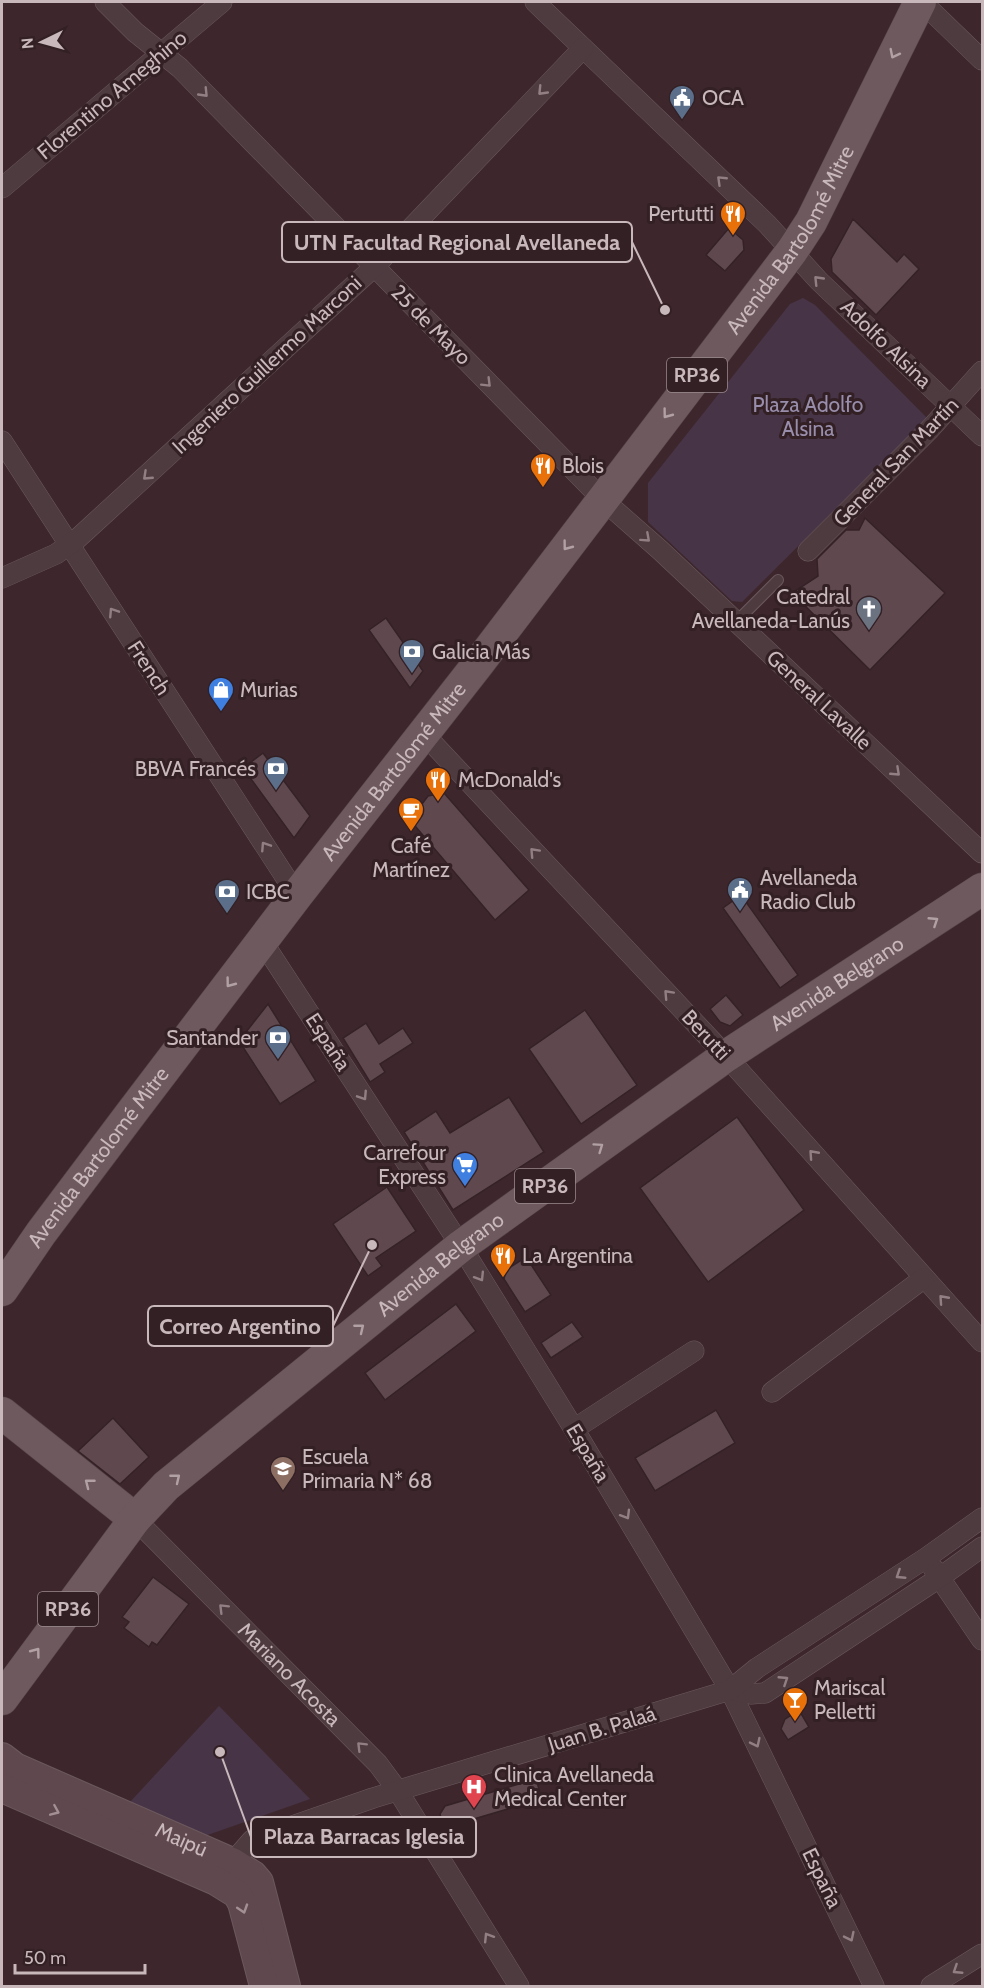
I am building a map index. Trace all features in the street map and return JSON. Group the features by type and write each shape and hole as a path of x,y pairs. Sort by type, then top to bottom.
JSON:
{"main road":[{"name":"Avenida Bartolomé Mitre","path":"2,1290 62,1204 792,251 811,222 921,2"},
{"name":"Avenida Belgrano","path":"2,1699 135,1519 166,1486 461,1246 726,1056 982,889"},
{"name":"Mariano Acosta","path":"2,1413 135,1519"}],"street":[{"name":"25 de Mayo","path":"105,2 135,32 180,68 602,499"},
{"name":"Florentino Ameghino","path":"2,188 222,2"},
{"name":"Adolfo Alsina","path":"535,2 767,224 819,280 982,436"},
{"path":"921,2 982,60"},
{"name":"Ingeniero Guillermo Marconi","path":"2,578 69,546 374,267 583,48"},
{"name":"General San Martín","path":"808,551 930,429 982,371"},
{"name":"French","path":"2,441 297,895"},
{"name":"General Lavalle","path":"602,499 660,550 982,853"},
{"name":"Berutti","path":"424,734 726,1056 982,1342"},
{"name":"España","path":"262,941 461,1246 574,1429 730,1690 874,1986"},
{"path":"772,1392 924,1278"},
{"path":"574,1429 694,1351"},
{"name":"Juan B. Palaá","path":"224,1871 252,1840 373,1798 730,1690 757,1668 926,1558 982,1518"},
{"name":"Mariano Acosta","path":"135,1519 378,1764 398,1791 519,1986"},
{"name":"Juan B. Palaá","path":"730,1690 751,1694 765,1693 982,1547"},
{"path":"926,1558 982,1640"},
{"name":"Maipú","path":"2,1757 15,1767 224,1871 242,1903 264,1986"},
{"name":"Maipú","path":"2,1788 224,1871 253,1875 259,1882 286,1986"},
{"path":"931,1986 982,1953"}],"lane":[{"path":"736,622 778,580"}],"green space":[{"name":"Plaza Adolfo Alsina","path":"803,298 815,305 927,418 742,602 732,601 648,522 648,483 790,304"},
{"path":"219,1706 310,1799 199,1838 130,1802"}],"building":[{"path":"853,219 897,262 904,254 919,269 876,315 832,272 831,259"},
{"path":"729,228 743,240 744,250 725,271 706,255"},
{"name":"Catedral Avellaneda-Lanús","path":"865,518 945,593 870,670 792,593 818,576 817,559 846,530 859,530"},
{"path":"386,618 423,671 410,688 369,630"},
{"name":"BBVA Francés","path":"263,753 310,816 294,838 243,768"},
{"path":"444,793 529,890 495,920 410,820 428,796"},
{"path":"741,895 798,975 780,988 723,908"},
{"path":"726,995 743,1015 730,1026 720,1022 710,1009"},
{"name":"Santander","path":"268,1004 316,1081 280,1104 239,1041"},
{"path":"585,1010 637,1085 581,1124 529,1049"},
{"path":"366,1023 379,1044 403,1028 413,1043 380,1064 385,1072 370,1082 343,1038"},
{"path":"509,1097 544,1152 453,1210 404,1132 436,1111 450,1133"},
{"path":"737,1117 804,1210 708,1282 640,1188"},
{"path":"387,1187 416,1231 376,1258 382,1266 368,1276 333,1224"},
{"path":"526,1257 551,1295 525,1312 504,1279 506,1270"},
{"path":"456,1304 476,1331 385,1400 365,1373"},
{"path":"572,1322 583,1337 551,1358 541,1343"},
{"path":"716,1410 735,1443 655,1491 635,1458"},
{"path":"113,1418 149,1457 120,1484 78,1451"},
{"path":"153,1577 189,1604 157,1645 152,1642 149,1647 124,1628 129,1622 122,1617"},
{"name":"Mariscal Pelletti","path":"799,1710 809,1727 788,1740 781,1729 785,1719"},
{"name":"Clinica Avellaneda Medical Center","path":"536,1779 542,1799 460,1823 461,1828 445,1833 440,1814 445,1806"}],"place":[{"name":"OCA","path":"682,121"},
{"name":"Pertutti","path":"733,237"},
{"name":"UTN Facultad Regional Avellaneda","path":"665,310"},
{"name":"Blois","path":"543,489"},
{"name":"Catedral Avellaneda-Lanús","path":"869,632"},
{"name":"Galicia Más","path":"412,675"},
{"name":"Murias","path":"221,713"},
{"name":"BBVA Francés","path":"276,792"},
{"name":"McDonald's","path":"438,803"},
{"name":"Café Martínez","path":"411,833"},
{"name":"Avellaneda Radio Club","path":"740,913"},
{"name":"ICBC","path":"227,915"},
{"name":"Santander","path":"278,1061"},
{"name":"Carrefour Express","path":"465,1188"},
{"name":"Correo Argentino","path":"372,1245"},
{"name":"La Argentina","path":"503,1279"},
{"name":"Escuela Primaria N* 68","path":"283,1492"},
{"name":"Mariscal Pelletti","path":"795,1723"},
{"name":"Plaza Barracas Iglesia","path":"220,1752"},
{"name":"Clinica Avellaneda Medical Center","path":"474,1810"}]}
